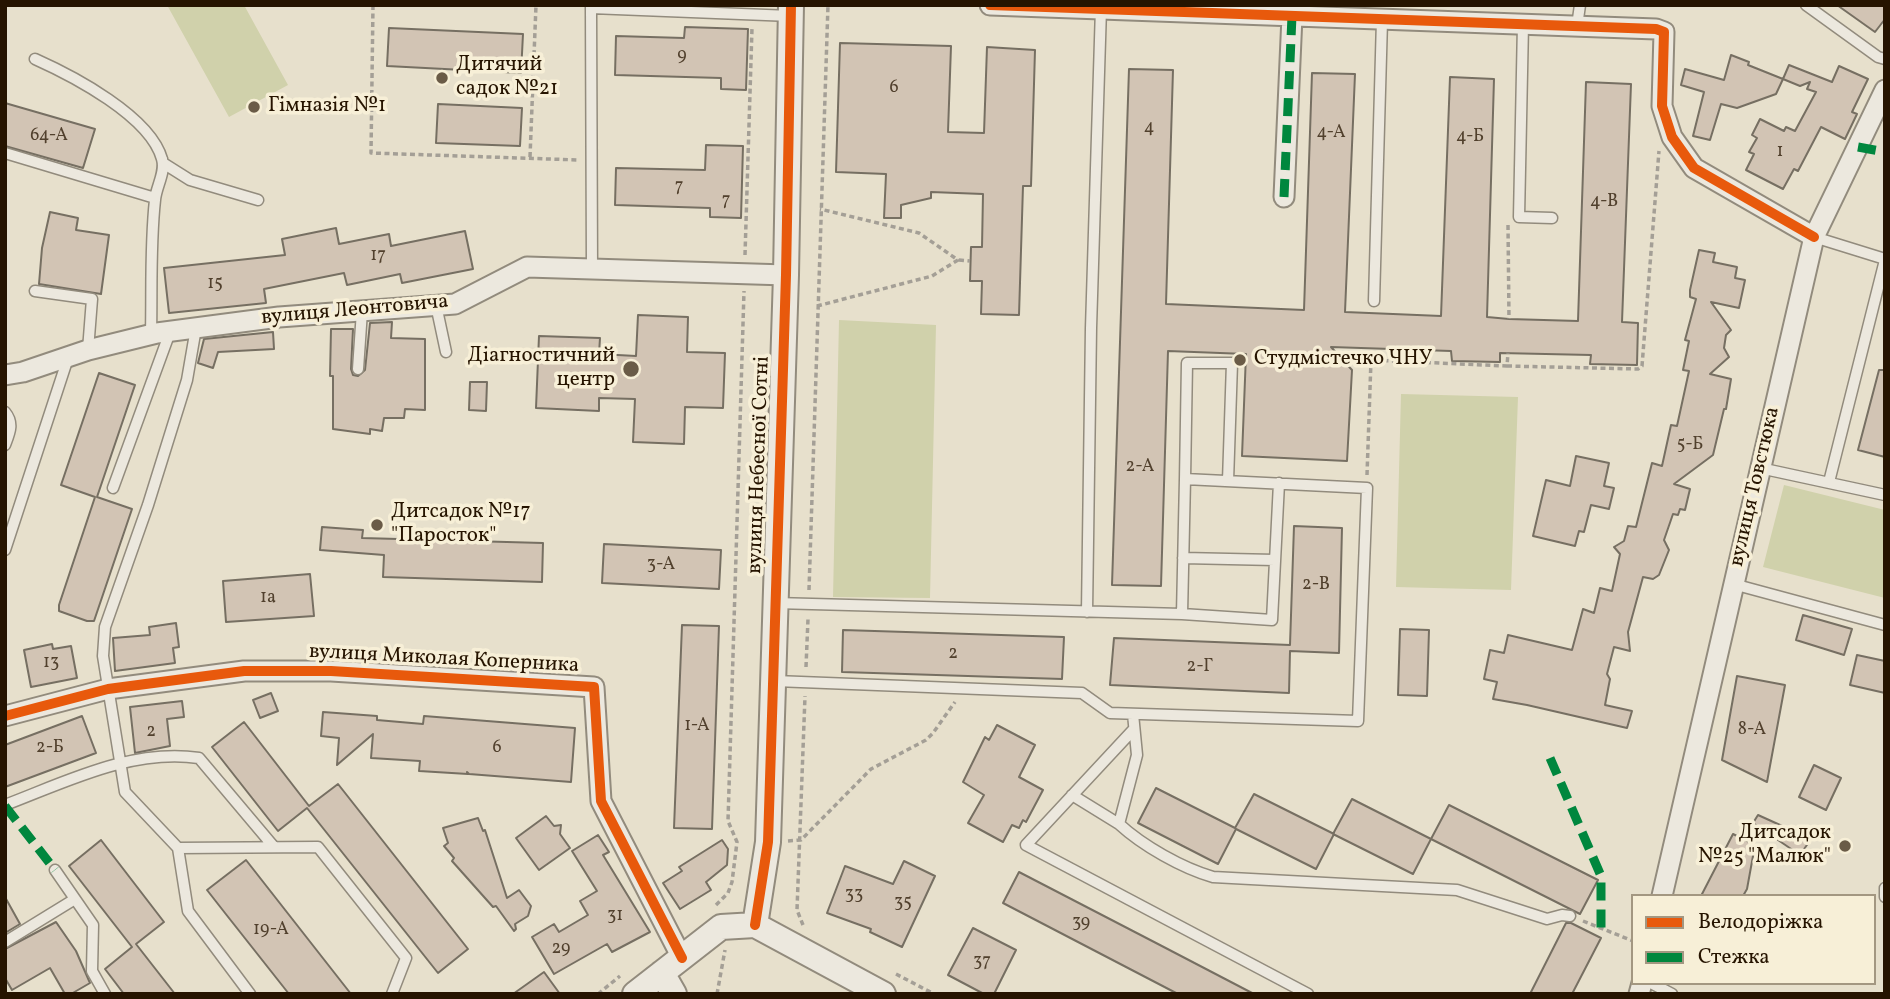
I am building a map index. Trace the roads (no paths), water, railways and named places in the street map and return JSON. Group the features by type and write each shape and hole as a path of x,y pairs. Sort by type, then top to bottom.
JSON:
{"street":[{"path":"990,5 1191,9 1382,20 1656,29 1664,32 1662,106 1672,137 1694,168 1814,237"},
{"name":"вулиця Небесної Сотні","path":"755,925 768,842 786,275 791,10"},
{"path":"1284,197 1292,16"},
{"name":"вулиця Товстюка","path":"1662,894 1814,237 1885,90"},
{"name":"вулиця Леонтовича","path":"5,374 23,372 88,349 197,327 279,317 455,304 527,267 786,275"},
{"name":"вулиця Миколая Коперника","path":"5,716 108,689 244,671 331,671 594,687 601,801 682,958"},
{"path":"635,994 668,984 682,958 721,927 755,925 885,982"}],"lane":[{"path":"1577,26 1580,5"},
{"path":"1806,5 1878,57 1885,59"},
{"path":"592,270 591,6 690,8 753,14 791,10"},
{"path":"1087,612 1091,328 1101,8"},
{"path":"1374,301 1382,20"},
{"path":"1523,24 1520,217 1552,218"},
{"path":"35,59 69,74 113,102 140,125 159,149 163,163 155,198 160,333 113,488"},
{"path":"5,153 155,198"},
{"path":"163,163 190,180 258,200"},
{"path":"1814,237 1885,259 1829,482"},
{"path":"35,291 93,299 88,349"},
{"path":"436,305 446,352"},
{"path":"358,369 362,311"},
{"path":"197,327 187,380 148,505 105,627 103,656 125,792 178,848 188,911 250,994"},
{"path":"5,550 68,358"},
{"path":"1181,614 1187,363 1232,363 1228,481"},
{"path":"5,412 11,420 11,428 5,445"},
{"path":"1760,468 1885,495"},
{"path":"772,681 1082,693 1110,713 1358,721 1367,488 1185,479"},
{"path":"775,603 1181,614 1272,620 1279,483"},
{"path":"1183,558 1275,560"},
{"path":"1733,583 1885,625"},
{"path":"1119,824 1137,755 1133,714"},
{"path":"1134,729 1026,845 1308,994"},
{"path":"5,805 120,762 178,756 199,758 274,847"},
{"path":"1072,795 1119,824 1134,838 1200,873 1213,877 1457,890 1547,919 1562,915 1574,917"},
{"path":"178,848 318,847 406,958 392,994"},
{"path":"55,870 93,925 93,971 105,994"},
{"path":"1885,888 1885,897"},
{"path":"5,942 75,900"},
{"path":"1655,985 1672,994"}],"place":[{"name":"Дитячий садок №21","path":"442,78"},
{"name":"Гімназія №1","path":"254,107"},
{"name":"Студмістечко ЧНУ","path":"1240,360"},
{"name":"Діагностичний центр","path":"631,369"},
{"name":"Дитсадок №17 \"Паросток\"","path":"377,525"},
{"name":"Дитсадок №25 \"Малюк\"","path":"1845,846"}]}
